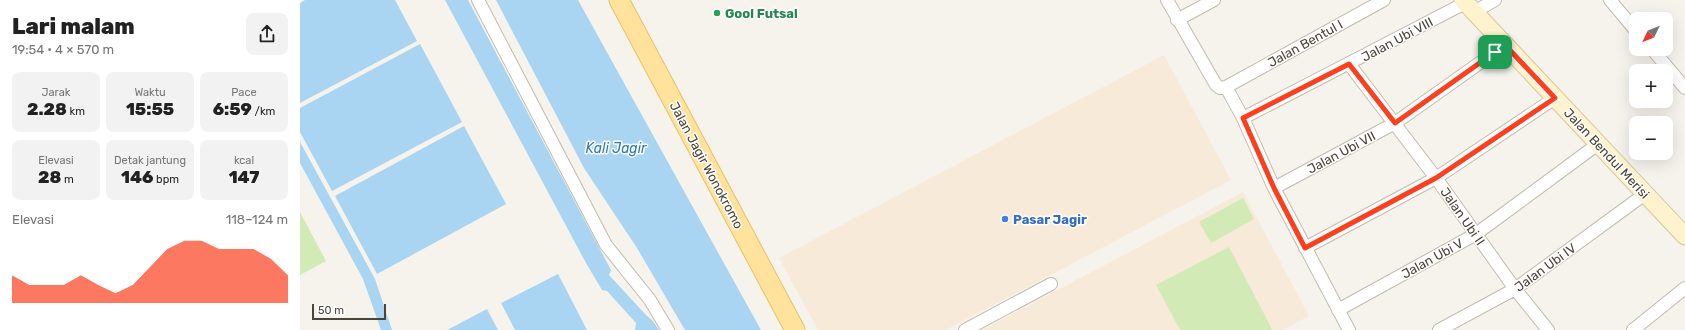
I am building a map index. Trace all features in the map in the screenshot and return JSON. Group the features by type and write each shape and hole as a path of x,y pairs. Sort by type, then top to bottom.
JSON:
{"main road":[{"name":"Jalan Jagir Wonokromo","path":"616,1 691,145 784,330"},
{"name":"Jalan Jagir Wonokromo","path":"691,145 795,330"}],"street":[{"path":"478,0 606,245 650,300 668,330"},
{"path":"1167,0 1177,20 1216,85 1220,88 1226,87 1243,118 1274,188 1349,330"},
{"path":"1177,20 1214,0"},
{"name":"Jalan Bentul I","path":"1226,87 1384,0"},
{"name":"Jalan Ubi VIII","path":"1243,118 1467,5 1494,0"},
{"path":"1610,0 1629,22"},
{"name":"Jalan Bendul Merisi","path":"1467,5 1685,236"},
{"name":"Jalan Ubi VII","path":"1274,188 1395,123 1505,45"},
{"path":"1658,56 1685,88"},
{"name":"Jalan Ubi II","path":"1349,64 1436,178 1515,290 1548,330"},
{"path":"1305,248 1436,178 1555,98"},
{"name":"Jalan Ubi V","path":"1338,310 1476,234 1598,144"},
{"name":"Jalan Ubi IV","path":"1439,330 1515,290 1645,194"},
{"path":"965,330 1051,284"},
{"path":"1633,330 1685,288"}],"shaded area":[{"name":"Pasar Jagir","path":"1164,55 1231,180 946,330 818,330 779,258"},
{"path":"1243,192 1309,316 1283,330 982,330"}],"green space":[{"path":"1243,198 1254,219 1211,243 1199,222"},
{"path":"300,212 326,261 300,275"},
{"path":"1229,247 1272,329 1180,330 1156,285"}],"water":[{"path":"305,0 395,0 417,41 300,103 300,3"},
{"path":"445,0 468,0 611,270 609,275 653,321 659,330 635,330 636,323 607,291 602,290 586,263"},
{"name":"Kali Jagir","path":"496,0 578,0 761,330 685,330 637,248 584,168"},
{"path":"420,44 462,122 332,191 300,132 300,108"},
{"path":"464,126 506,204 377,274 335,196"},
{"path":"300,142 375,279 392,330 381,330 363,279 300,163"},
{"path":"558,274 587,330 515,330 501,303"},
{"path":"487,309 498,330 447,330"}],"place":[{"name":"Gool Futsal","path":"717,13"},
{"name":"Pasar Jagir","path":"1005,219"}],"route":[{"path":"1505,45 1555,98 1436,178 1305,248 1274,188 1243,118 1349,64 1395,123 1495,52 1505,45"}]}
